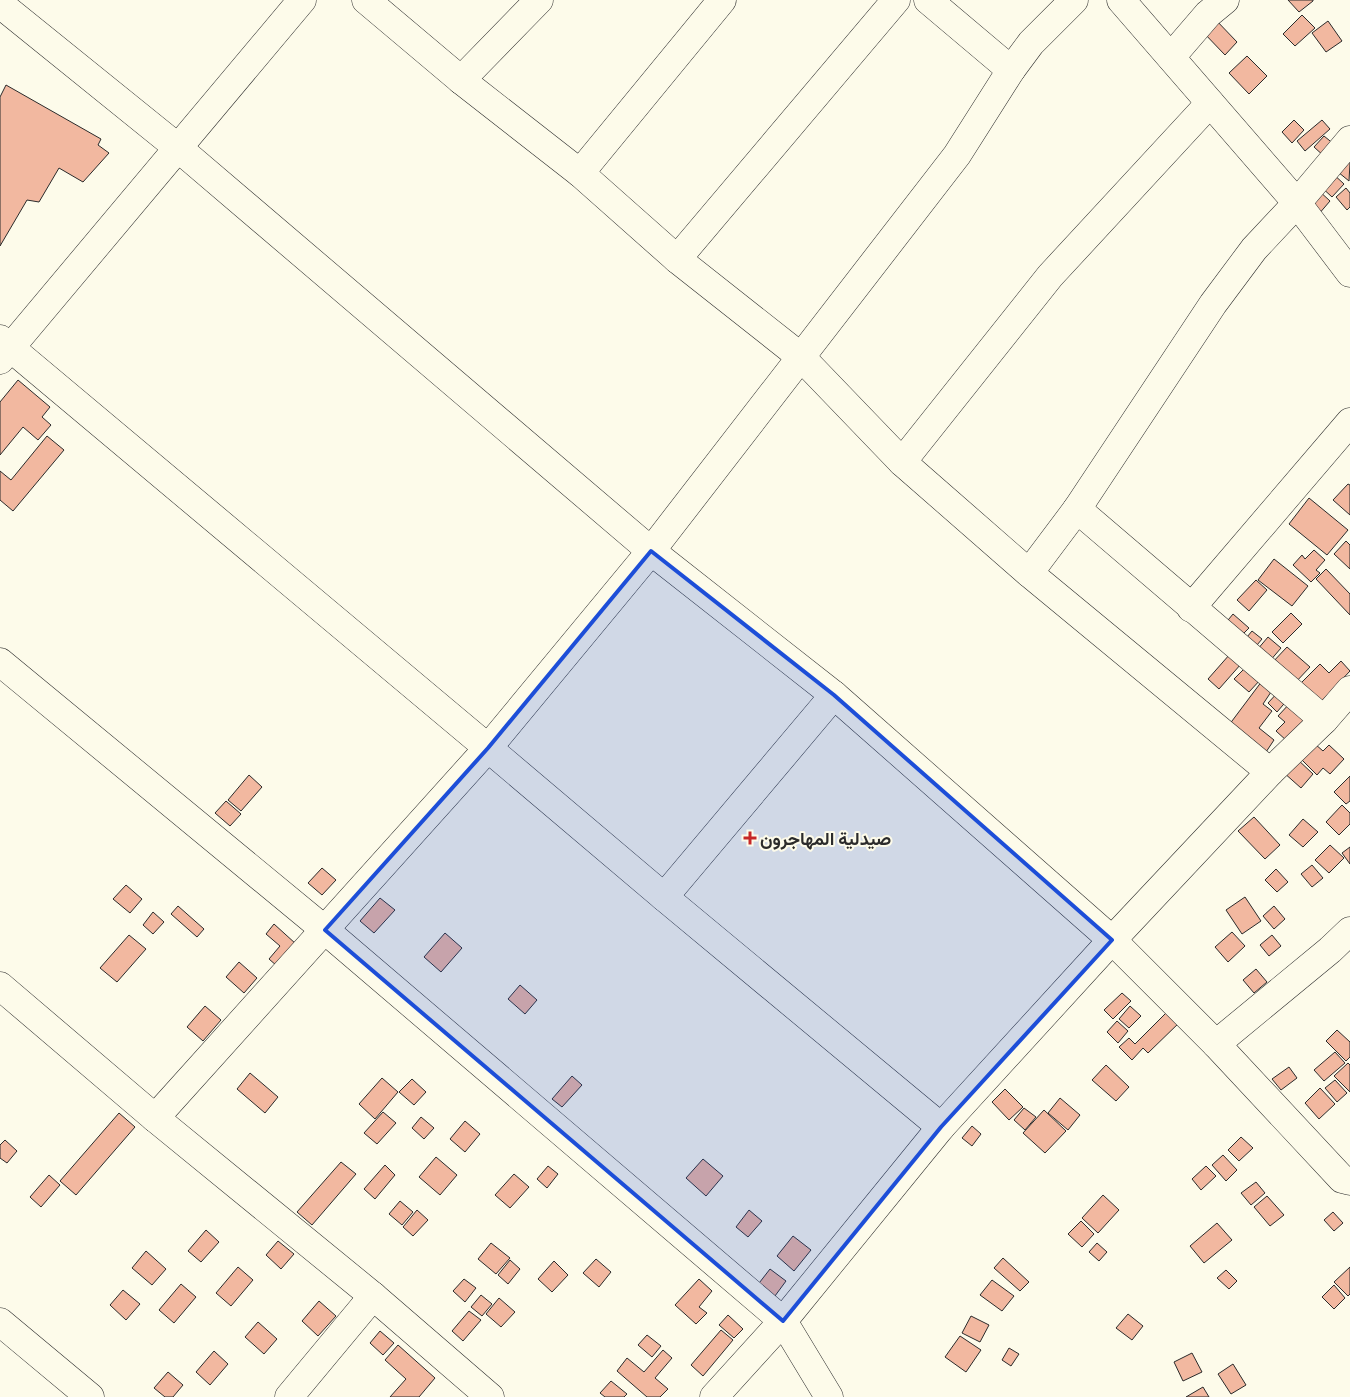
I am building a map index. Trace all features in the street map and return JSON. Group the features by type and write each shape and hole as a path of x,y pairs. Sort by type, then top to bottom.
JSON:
{"street":[{"path":"302,0 3,349 488,748 664,897 942,1127"},
{"path":"460,80 539,0"},
{"path":"580,173 722,0"},
{"path":"677,259 896,0"},
{"path":"928,0 1011,70"},
{"path":"155,1118 488,748 651,551 957,155 1031,42 1074,0"},
{"path":"1121,0 1297,203 1350,273"},
{"path":"1171,57 1208,14 1225,0"},
{"path":"0,4 177,147 651,551 834,695 1112,940 1216,1044 1342,1178 1350,1181"},
{"path":"379,4 460,80 580,173 677,259 801,357 902,462 1029,573 1270,772"},
{"path":"902,462 1050,276 1210,103"},
{"path":"1029,573 1078,509 1213,304 1254,249 1297,203 1350,140"},
{"path":"1191,608 1350,422"},
{"path":"1078,509 1191,608 1324,720"},
{"path":"0,662 325,930 783,1322 829,1397"},
{"path":"664,897 834,695"},
{"path":"714,1397 783,1322 942,1127 1112,940 1270,772 1348,695"},
{"path":"1216,1044 1330,950 1350,931"},
{"path":"2,991 372,1296 490,1397"},
{"path":"289,1397 372,1296"},
{"path":"0,1322 90,1397"}],"highlighted area":[{"path":"651,551 834,695 1112,940 941,1127 783,1321 325,930 488,748"}],"building":[{"path":"1288,0 1313,0 1313,1 1299,12"},
{"path":"1302,15 1315,28 1295,46 1283,34"},
{"path":"1214,18 1237,42 1225,55 1202,31"},
{"path":"1328,21 1342,41 1326,52 1312,33"},
{"path":"1247,56 1267,76 1249,94 1229,73"},
{"path":"6,85 101,139 98,145 109,153 83,182 59,168 39,202 27,200 0,246 0,97"},
{"path":"1294,120 1304,130 1292,143 1282,132"},
{"path":"1322,120 1330,129 1305,151 1297,141"},
{"path":"1324,136 1335,145 1325,157 1314,147"},
{"path":"1348,161 1350,163 1349,181 1338,172"},
{"path":"1331,172 1344,184 1332,197 1319,185"},
{"path":"1346,188 1350,193 1350,207 1347,210 1336,197"},
{"path":"1317,189 1330,201 1318,215 1305,203"},
{"path":"18,380 50,407 42,417 51,425 38,440 23,427 0,455 0,402"},
{"path":"47,436 64,450 13,511 0,500 0,471 11,480"},
{"path":"1348,484 1350,485 1350,515 1333,500"},
{"path":"1309,498 1348,530 1327,555 1289,524"},
{"path":"1346,541 1350,545 1350,569 1334,554"},
{"path":"1314,550 1325,560 1316,570 1320,573 1311,582 1293,565 1302,555 1305,559"},
{"path":"1274,559 1308,586 1292,606 1258,580"},
{"path":"1326,569 1350,594 1350,615 1316,579"},
{"path":"1256,580 1267,590 1249,611 1237,600"},
{"path":"1291,613 1302,624 1283,643 1272,632"},
{"path":"1233,614 1249,628 1239,638 1224,625"},
{"path":"1252,631 1262,639 1252,651 1242,643"},
{"path":"1268,637 1281,648 1269,662 1257,650"},
{"path":"1287,647 1310,667 1294,684 1271,664"},
{"path":"1230,654 1241,664 1219,689 1208,679"},
{"path":"1341,661 1350,671 1317,706 1297,687 1320,664 1329,673"},
{"path":"1247,666 1261,679 1249,692 1234,679"},
{"path":"1262,681 1273,689 1263,704 1272,711 1259,728 1274,740 1266,752 1229,725"},
{"path":"1280,690 1289,698 1277,712 1268,703"},
{"path":"1291,702 1308,718 1287,741 1276,731 1285,722 1278,716"},
{"path":"1315,744 1323,751 1329,745 1344,759 1330,774 1323,768 1317,775 1301,759"},
{"path":"1296,758 1313,774 1301,788 1283,772"},
{"path":"249,775 262,787 241,811 228,800"},
{"path":"1350,776 1350,801 1346,804 1334,792"},
{"path":"226,801 241,814 230,826 215,813"},
{"path":"1342,805 1350,813 1350,824 1339,835 1326,822"},
{"path":"1254,817 1280,845 1265,859 1238,831"},
{"path":"1303,819 1318,832 1303,847 1289,835"},
{"path":"1330,845 1344,858 1329,873 1315,860"},
{"path":"1350,847 1350,864 1342,853"},
{"path":"1312,865 1323,878 1312,887 1301,874"},
{"path":"322,868 336,880 322,895 308,883"},
{"path":"1276,869 1288,882 1277,892 1265,880"},
{"path":"126,885 142,899 130,913 113,899"},
{"path":"1245,897 1261,921 1242,934 1226,910"},
{"path":"380,898 395,910 374,933 360,921"},
{"path":"178,906 204,929 197,937 171,914"},
{"path":"1274,906 1285,919 1274,929 1263,916"},
{"path":"153,912 164,922 153,934 143,925"},
{"path":"274,924 296,944 277,966 269,959 280,946 266,934"},
{"path":"1232,932 1245,946 1228,962 1215,947"},
{"path":"445,933 462,948 441,972 424,957"},
{"path":"129,935 146,949 117,982 100,968"},
{"path":"1272,935 1281,946 1269,956 1260,945"},
{"path":"239,962 257,978 244,993 226,977"},
{"path":"1256,969 1267,982 1254,993 1243,980"},
{"path":"520,985 537,1000 525,1014 508,999"},
{"path":"1122,993 1131,1001 1113,1019 1104,1010"},
{"path":"205,1006 221,1020 203,1041 187,1027"},
{"path":"1130,1006 1141,1016 1129,1028 1119,1019"},
{"path":"1171,1008 1182,1020 1148,1053 1143,1048 1132,1060 1119,1047 1129,1038 1135,1044"},
{"path":"1117,1021 1128,1031 1118,1043 1107,1032"},
{"path":"1337,1030 1350,1042 1350,1057 1346,1061 1326,1041"},
{"path":"1335,1052 1345,1063 1324,1081 1314,1070"},
{"path":"1348,1063 1350,1065 1350,1092 1334,1076"},
{"path":"1106,1065 1129,1087 1116,1101 1092,1080"},
{"path":"1289,1067 1297,1078 1281,1090 1272,1079"},
{"path":"250,1073 278,1097 265,1113 237,1089"},
{"path":"572,1076 582,1085 562,1107 552,1099"},
{"path":"382,1078 398,1092 375,1119 359,1104"},
{"path":"412,1079 426,1092 414,1105 399,1092"},
{"path":"1335,1080 1347,1093 1337,1102 1325,1088"},
{"path":"1320,1088 1335,1104 1319,1119 1305,1103"},
{"path":"1005,1089 1023,1107 1009,1120 992,1102"},
{"path":"1060,1098 1080,1115 1068,1130 1048,1113"},
{"path":"1024,1108 1036,1117 1025,1130 1014,1120"},
{"path":"1044,1110 1066,1131 1045,1153 1023,1133"},
{"path":"383,1112 396,1123 377,1144 364,1133"},
{"path":"119,1113 135,1127 76,1195 60,1181"},
{"path":"421,1117 434,1128 424,1139 412,1128"},
{"path":"465,1121 480,1134 465,1152 450,1139"},
{"path":"972,1126 981,1134 972,1146 962,1138"},
{"path":"1241,1137 1253,1148 1239,1161 1228,1150"},
{"path":"5,1140 17,1151 7,1163 0,1158 0,1145"},
{"path":"1223,1155 1237,1170 1226,1181 1212,1165"},
{"path":"436,1157 457,1175 440,1195 419,1177"},
{"path":"703,1159 723,1176 706,1196 686,1178"},
{"path":"341,1162 356,1174 312,1225 297,1212"},
{"path":"385,1165 395,1175 375,1199 364,1189"},
{"path":"548,1166 558,1174 547,1188 537,1179"},
{"path":"1206,1166 1216,1176 1201,1190 1192,1179"},
{"path":"514,1174 529,1187 510,1208 495,1195"},
{"path":"49,1175 60,1185 41,1207 30,1197"},
{"path":"1256,1182 1265,1193 1251,1205 1241,1193"},
{"path":"1103,1195 1119,1210 1098,1233 1082,1218"},
{"path":"1267,1196 1284,1215 1270,1226 1254,1207"},
{"path":"400,1201 413,1212 402,1225 389,1214"},
{"path":"417,1210 428,1220 413,1236 403,1227"},
{"path":"749,1210 762,1221 748,1237 736,1227"},
{"path":"1333,1212 1343,1223 1334,1231 1324,1220"},
{"path":"1081,1221 1094,1234 1082,1247 1068,1234"},
{"path":"1217,1223 1232,1240 1204,1263 1190,1246"},
{"path":"206,1230 219,1242 201,1262 188,1251"},
{"path":"793,1236 811,1250 794,1271 777,1256"},
{"path":"278,1241 294,1254 281,1269 266,1255"},
{"path":"491,1243 510,1258 496,1274 478,1259"},
{"path":"1097,1243 1107,1252 1099,1261 1089,1252"},
{"path":"146,1251 166,1269 152,1285 132,1268"},
{"path":"1003,1258 1029,1282 1020,1291 994,1268"},
{"path":"596,1259 611,1272 599,1287 583,1273"},
{"path":"510,1260 520,1269 508,1284 498,1275"},
{"path":"554,1261 568,1275 552,1292 538,1279"},
{"path":"238,1267 253,1280 231,1306 216,1293"},
{"path":"1350,1267 1350,1294 1348,1296 1334,1282"},
{"path":"770,1269 786,1281 772,1300 756,1287"},
{"path":"1226,1270 1237,1281 1229,1289 1217,1278"},
{"path":"464,1279 476,1288 465,1302 453,1291"},
{"path":"699,1279 712,1291 699,1307 707,1313 696,1324 675,1305"},
{"path":"992,1280 1014,1296 1002,1311 980,1295"},
{"path":"181,1284 196,1297 174,1323 159,1310"},
{"path":"1334,1285 1345,1298 1334,1309 1322,1297"},
{"path":"123,1290 140,1304 126,1320 110,1305"},
{"path":"481,1295 492,1304 482,1316 471,1307"},
{"path":"499,1298 515,1312 501,1327 486,1314"},
{"path":"319,1301 336,1316 318,1336 302,1321"},
{"path":"469,1311 481,1320 463,1341 452,1331"},
{"path":"1128,1314 1143,1326 1132,1340 1116,1328"},
{"path":"728,1315 743,1329 734,1338 719,1325"},
{"path":"971,1316 989,1325 980,1342 962,1333"},
{"path":"258,1322 277,1339 264,1354 245,1337"},
{"path":"721,1330 733,1340 703,1376 691,1365"},
{"path":"380,1331 394,1343 383,1355 370,1343"},
{"path":"647,1335 661,1346 652,1357 638,1345"},
{"path":"960,1336 981,1350 966,1372 945,1357"},
{"path":"398,1345 435,1378 419,1397 390,1397 406,1379 385,1360"},
{"path":"1009,1348 1019,1354 1011,1366 1002,1360"},
{"path":"663,1350 672,1358 655,1378 668,1389 660,1397 647,1397 617,1371 627,1358 644,1372"},
{"path":"214,1351 228,1364 210,1385 196,1372"},
{"path":"1192,1353 1202,1372 1183,1381 1174,1362"},
{"path":"1233,1364 1246,1385 1231,1394 1218,1374"},
{"path":"168,1372 183,1385 173,1397 165,1397 154,1388"},
{"path":"611,1381 627,1394 624,1397 605,1397 600,1393"},
{"path":"1203,1387 1209,1397 1186,1397"}],"place":[{"name":"صيدلية المهاجرون","path":"750,838"}]}
